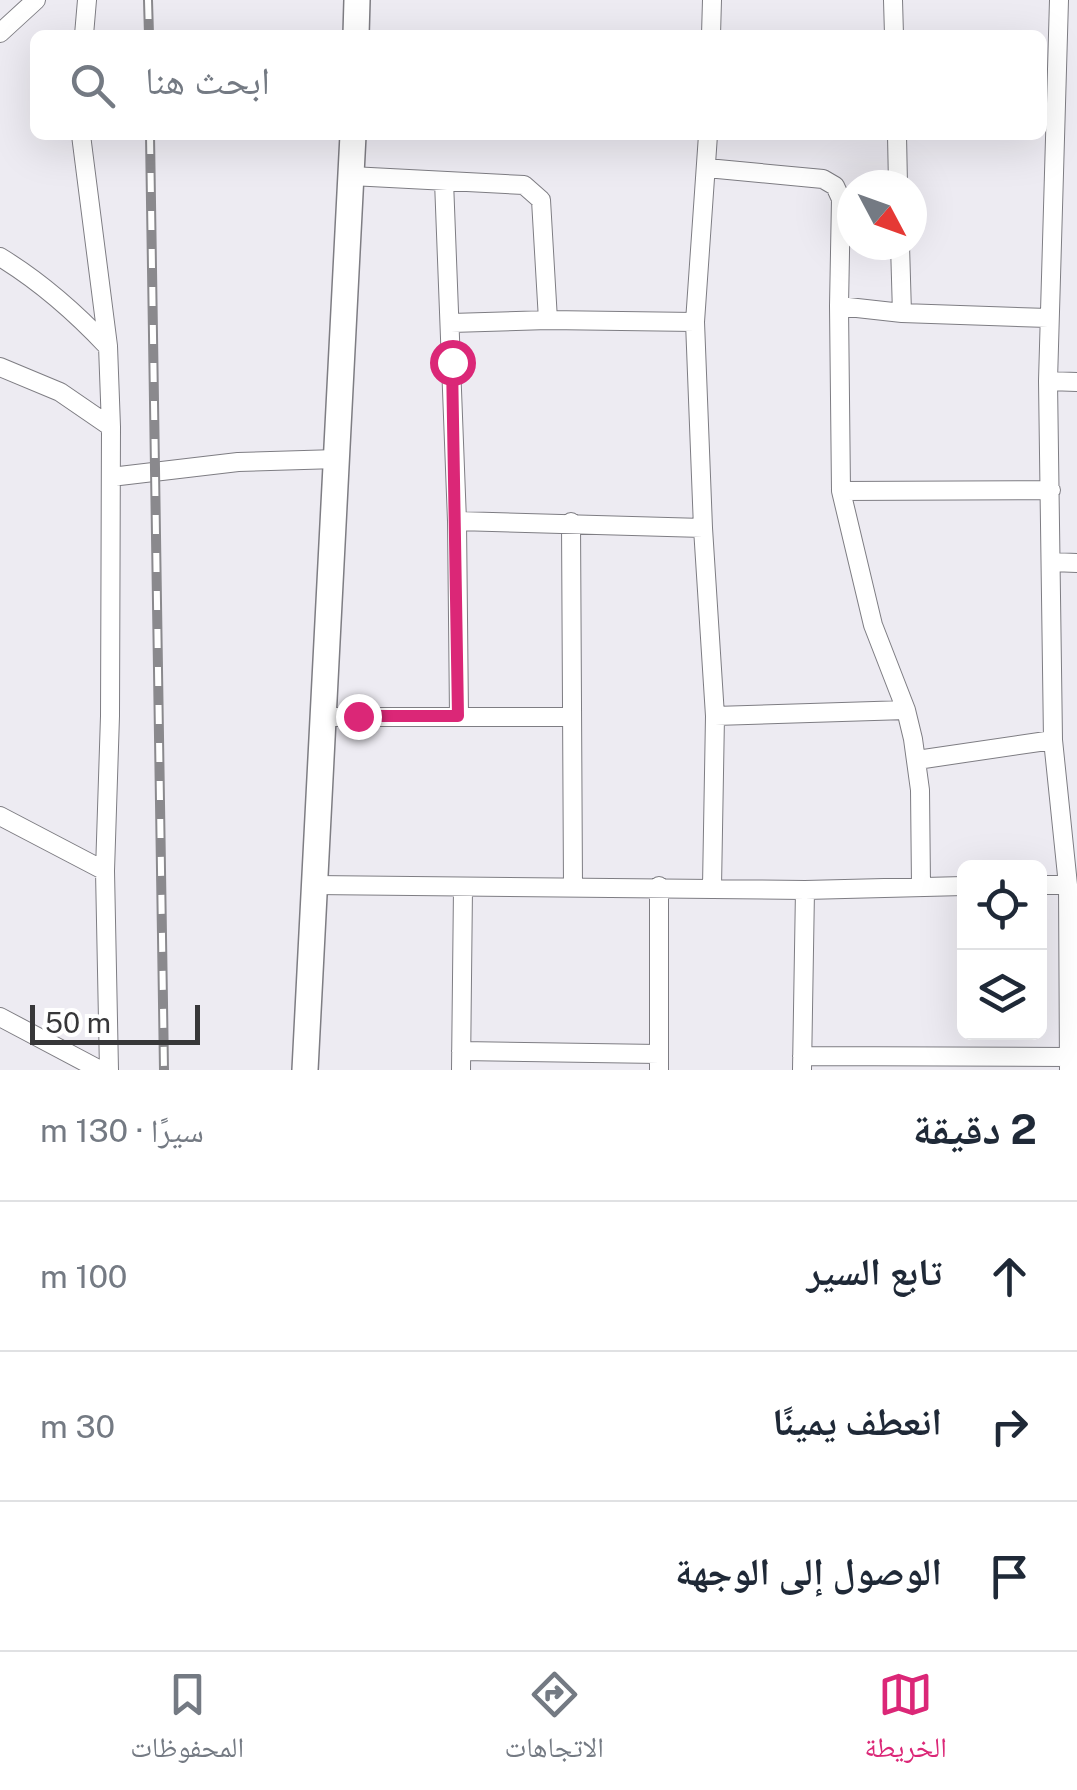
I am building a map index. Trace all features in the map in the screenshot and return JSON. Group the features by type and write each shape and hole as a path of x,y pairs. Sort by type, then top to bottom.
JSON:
{"main road":[{"path":"356,30 357,0"},
{"path":"305,1070 353,140"}],"street":[{"path":"0,32 36,0"},
{"path":"84,30 87,0"},
{"path":"711,30 712,0"},
{"path":"893,0 894,30"},
{"path":"805,890 802,1063 1068,1064 1068,885 1053,740 1048,381 1059,0"},
{"path":"82,140 108,346 110,716 104,871 109,1070"},
{"path":"708,140 695,322 715,716 712,886"},
{"path":"897,140 898,170"},
{"path":"707,168 823,179 835,186 841,199 841,491 873,625 906,710 917,760 922,886"},
{"path":"351,176 524,185 534,191 541,200 548,320"},
{"path":"444,181 457,521 458,716"},
{"path":"0,258 35,278 67,304 108,346"},
{"path":"900,260 902,312"},
{"path":"839,306 1048,318"},
{"path":"451,323 695,322"},
{"path":"0,367 60,392 110,427"},
{"path":"1048,381 1077,382"},
{"path":"111,477 238,462 337,459"},
{"path":"841,491 1051,490"},
{"path":"457,521 703,528"},
{"path":"571,522 573,886"},
{"path":"1052,562 1077,563"},
{"path":"715,716 906,710"},
{"path":"324,717 571,717"},
{"path":"917,760 1053,740"},
{"path":"0,816 104,871"},
{"path":"314,885 712,886 805,890 957,886"},
{"path":"1047,885 1068,885"},
{"path":"463,888 461,1061 659,1062 659,886"},
{"path":"0,1018 100,1070"}],"railway":[{"path":"148,0 149,30"},
{"path":"150,140 164,1070"}],"route":[{"path":"358,716 458,716 452,362"}]}
